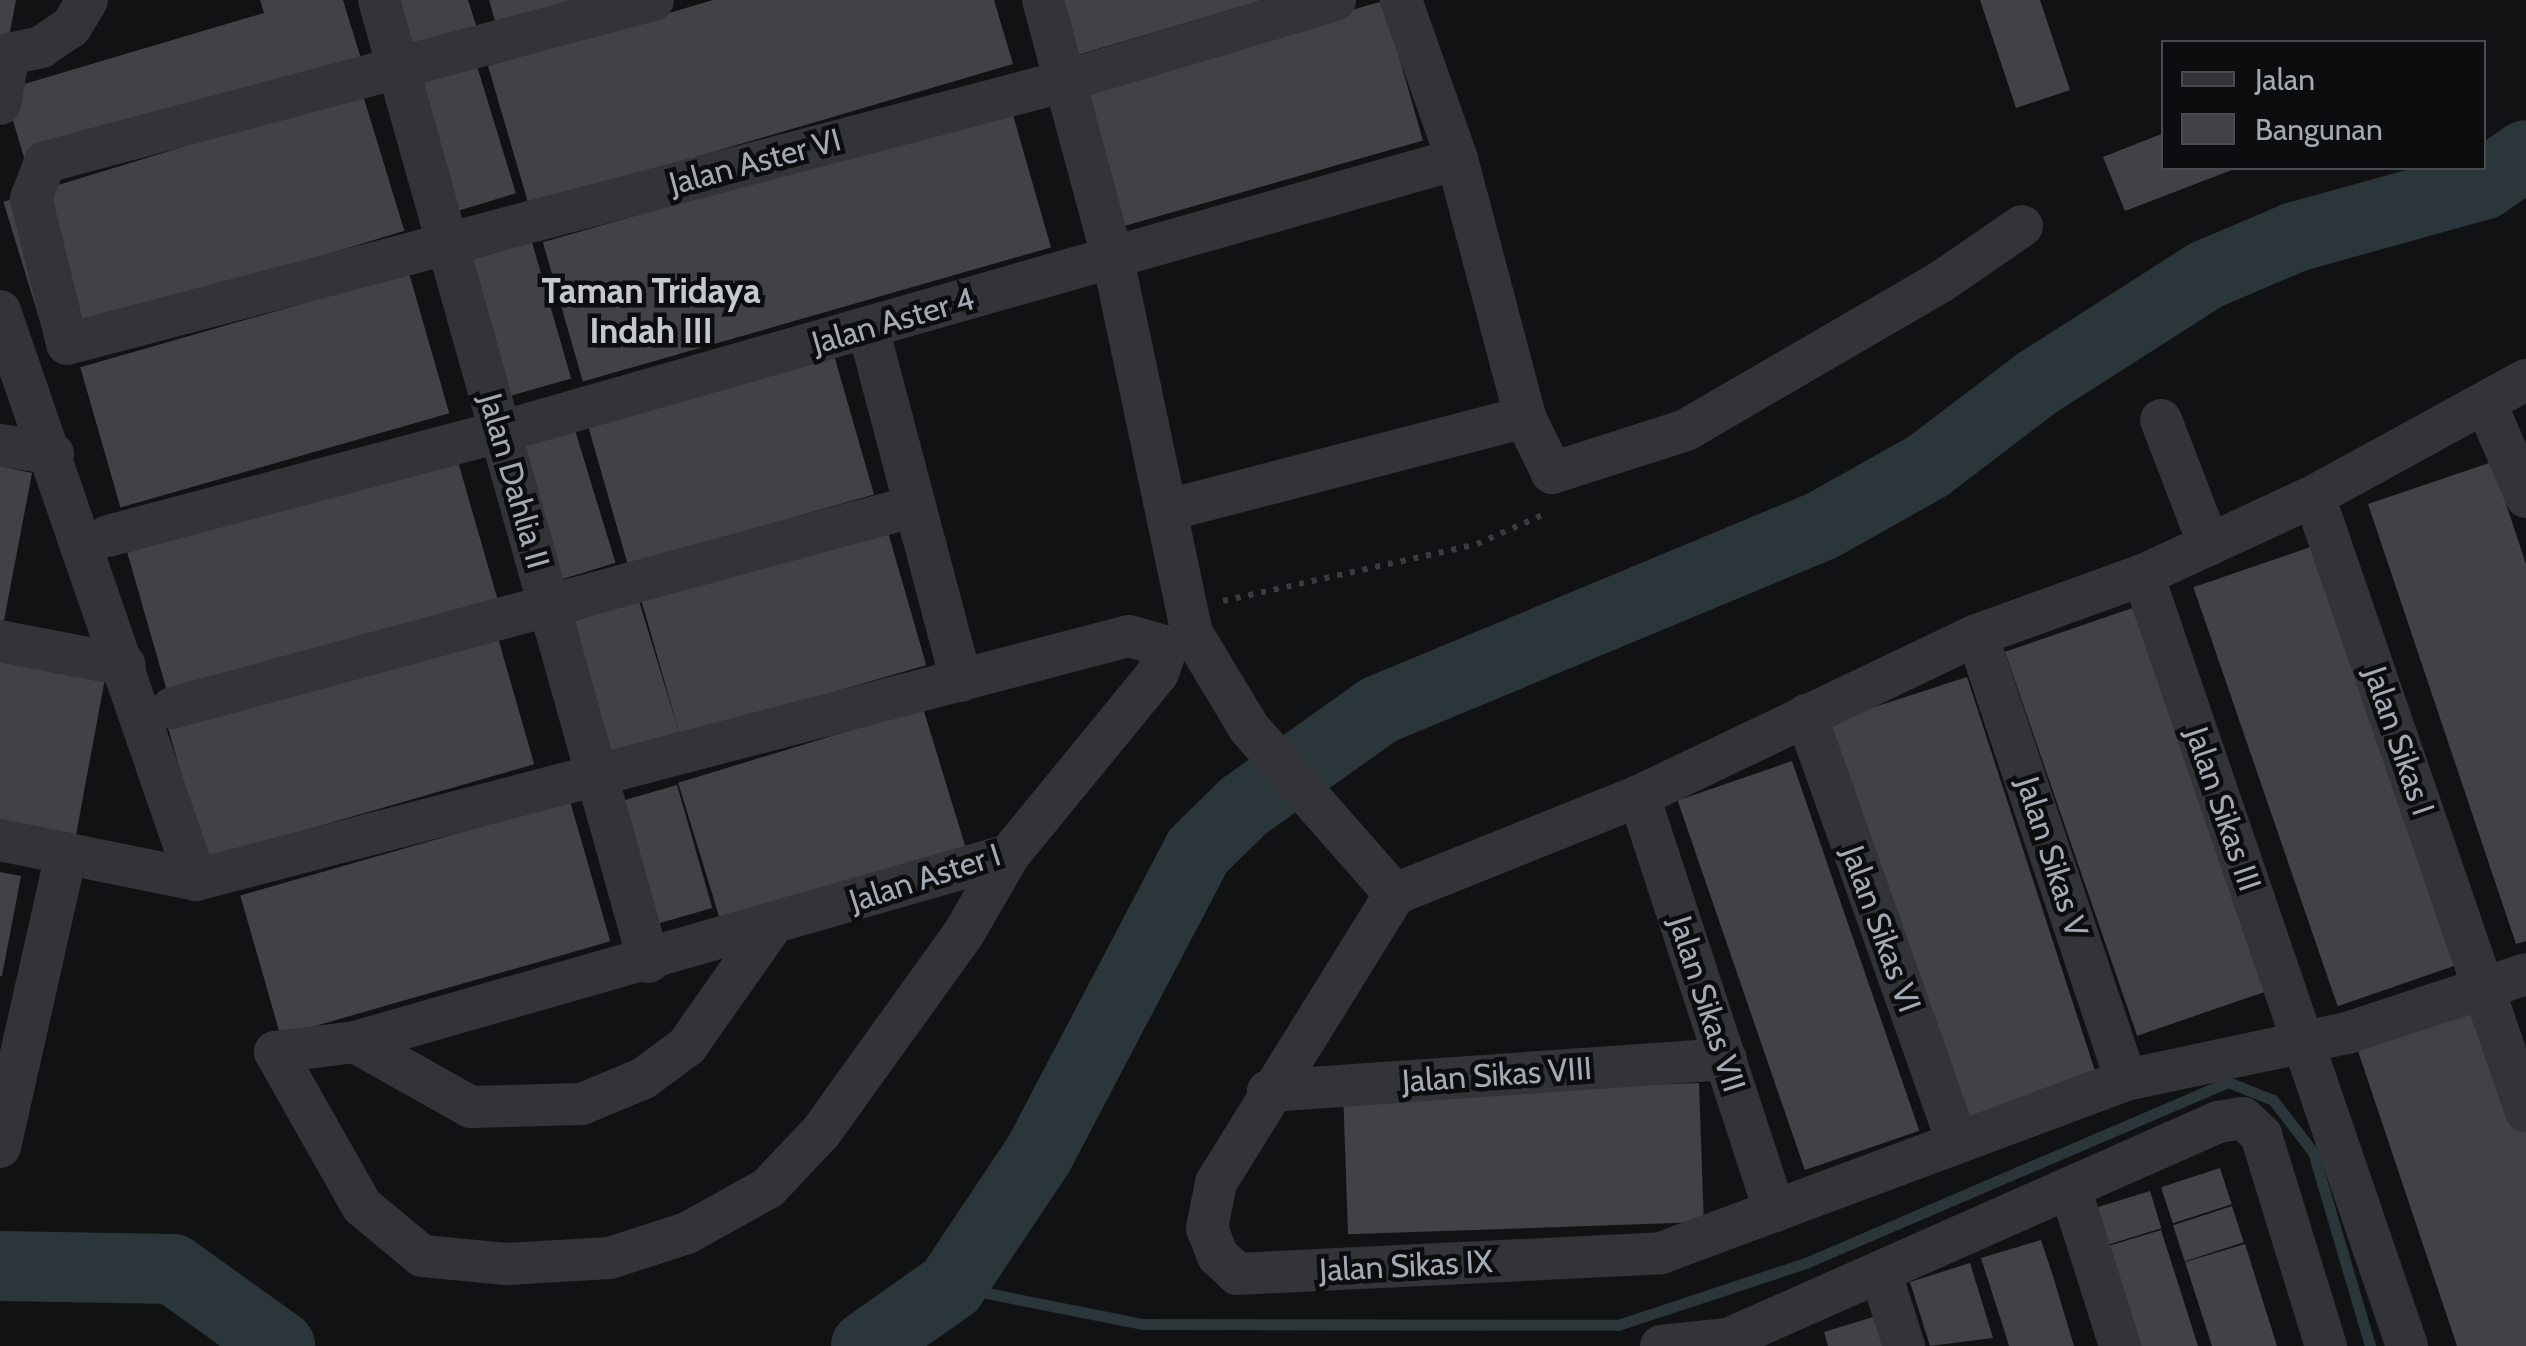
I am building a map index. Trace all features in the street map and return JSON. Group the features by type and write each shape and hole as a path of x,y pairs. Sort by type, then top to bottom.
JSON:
{"street":[{"path":"0,104 4,54 40,48 71,27 87,0"},
{"name":"Jalan Dahlia II","path":"379,0 650,962"},
{"path":"399,72 654,0"},
{"path":"1043,0 1113,259 1168,510 1183,630 1249,728 1396,894"},
{"name":"Jalan Aster VI","path":"399,72 45,162 30,198 67,344 1064,81 1335,0"},
{"path":"1401,0 1457,159 1525,417 1552,473 1686,430 1942,281 2022,226"},
{"name":"Jalan Aster 4","path":"108,536 500,432 1457,159"},
{"path":"0,312 53,454 196,880"},
{"path":"868,328 961,680"},
{"path":"1268,1091 1396,894 1639,796 1978,635 2143,575 2314,496 2487,406 2526,380"},
{"path":"2487,406 2526,497"},
{"path":"1168,510 1525,417"},
{"path":"2161,420 2208,545"},
{"path":"0,445 53,454"},
{"name":"Jalan Sikas I","path":"2314,496 2526,1112"},
{"path":"172,708 914,506"},
{"name":"Jalan Sikas III","path":"2143,575 2408,1346"},
{"path":"0,840 196,880 598,780 1130,636 1183,630"},
{"name":"Jalan Aster I","path":"1008,855 770,928 355,1042 275,1052 362,1206 422,1256 508,1264 610,1258 687,1233 768,1188 821,1132 964,933 1008,855 1158,673 1183,630"},
{"name":"Jalan Sikas V","path":"1978,635 2126,1080"},
{"path":"0,640 125,665"},
{"name":"Jalan Sikas VI","path":"1806,715 1957,1142"},
{"name":"Jalan Sikas VII","path":"1639,796 1775,1211"},
{"path":"0,1147 66,854"},
{"path":"355,1042 471,1107 582,1104 644,1078 687,1046 770,928"},
{"path":"1775,1211 2126,1080 2303,1042 2526,974"},
{"name":"Jalan Sikas VIII","path":"1268,1091 1726,1059"},
{"name":"Jalan Sikas IX","path":"1268,1091 1216,1183 1206,1228 1218,1256 1237,1274 1661,1253 1775,1211"},
{"path":"1662,1346 1729,1343 2218,1122 2243,1118 2261,1135 2326,1346"},
{"path":"2070,1188 2120,1346"},
{"path":"1881,1274 1904,1346"}],"path":[{"path":"1183,630 1527,527 1546,514 1552,473"}],"building":[{"path":"0,0 16,0 9,37 0,36"},
{"path":"260,0 343,0 362,62 25,161 4,90 264,13"},
{"path":"396,0 468,0 477,28 410,48"},
{"path":"489,0 600,0 498,31"},
{"path":"713,0 994,0 1013,64 529,206 488,66"},
{"path":"1057,0 1260,0 1260,1 1074,56"},
{"path":"1980,0 2040,0 2070,90 2016,108"},
{"path":"1383,1 1423,140 1118,228 1078,88"},
{"path":"477,66 516,193 451,213 412,86"},
{"path":"362,92 404,231 46,340 3,202"},
{"path":"1011,108 1051,247 583,382 543,242"},
{"path":"2161,134 2161,170 2232,170 2125,211 2103,157"},
{"path":"532,242 571,378 503,398 464,262"},
{"path":"409,273 449,413 120,508 80,367"},
{"path":"834,355 874,494 628,565 588,426"},
{"path":"574,427 616,563 551,582 510,447"},
{"path":"457,458 497,598 168,693 127,553"},
{"path":"2492,462 2526,564 2526,941 2516,944 2368,504"},
{"path":"0,466 32,473 2,631 0,631"},
{"path":"886,525 926,665 680,736 640,596"},
{"path":"2322,543 2466,962 2338,1006 2193,587"},
{"path":"639,601 679,732 606,754 566,623"},
{"path":"2144,604 2276,988 2137,1036 2005,652"},
{"path":"494,624 534,764 205,859 165,718"},
{"path":"0,652 106,673 76,835 0,821"},
{"path":"1967,677 2097,1078 1951,1126 1821,725"},
{"path":"923,708 965,847 721,922 678,783"},
{"path":"1792,761 1919,1131 1805,1170 1678,800"},
{"path":"677,785 712,908 649,926 614,803"},
{"path":"570,801 610,941 281,1036 240,896"},
{"path":"0,872 21,876 2,976 0,976"},
{"path":"2486,1008 2526,1128 2526,1346 2457,1346 2358,1051"},
{"path":"1699,1083 1704,1222 1348,1234 1343,1095"},
{"path":"2220,1168 2232,1204 2173,1223 2161,1187"},
{"path":"2150,1191 2161,1228 2102,1246 2091,1209"},
{"path":"2232,1206 2244,1242 2185,1261 2173,1225"},
{"path":"2161,1230 2198,1346 2134,1346 2102,1248"},
{"path":"2041,1240 2074,1346 2009,1346 1981,1258"},
{"path":"2245,1244 2277,1346 2212,1346 2185,1262"},
{"path":"1970,1263 1993,1338 1930,1346 1910,1282"},
{"path":"1883,1314 1893,1346 1828,1346 1824,1332"}],"waterway":[{"path":"866,1346 951,1286 1039,1154 1198,851 1244,806 1379,710 1823,525 1928,466 2037,383 2206,275 2295,237 2483,185 2526,155"},
{"path":"951,1286 1143,1324 1618,1325 1808,1262 2228,1082 2273,1100 2313,1152 2370,1346"},
{"path":"0,1266 173,1269 280,1346"}],"district":[{"name":"Taman Tridaya Indah III","path":"651,311"}]}
